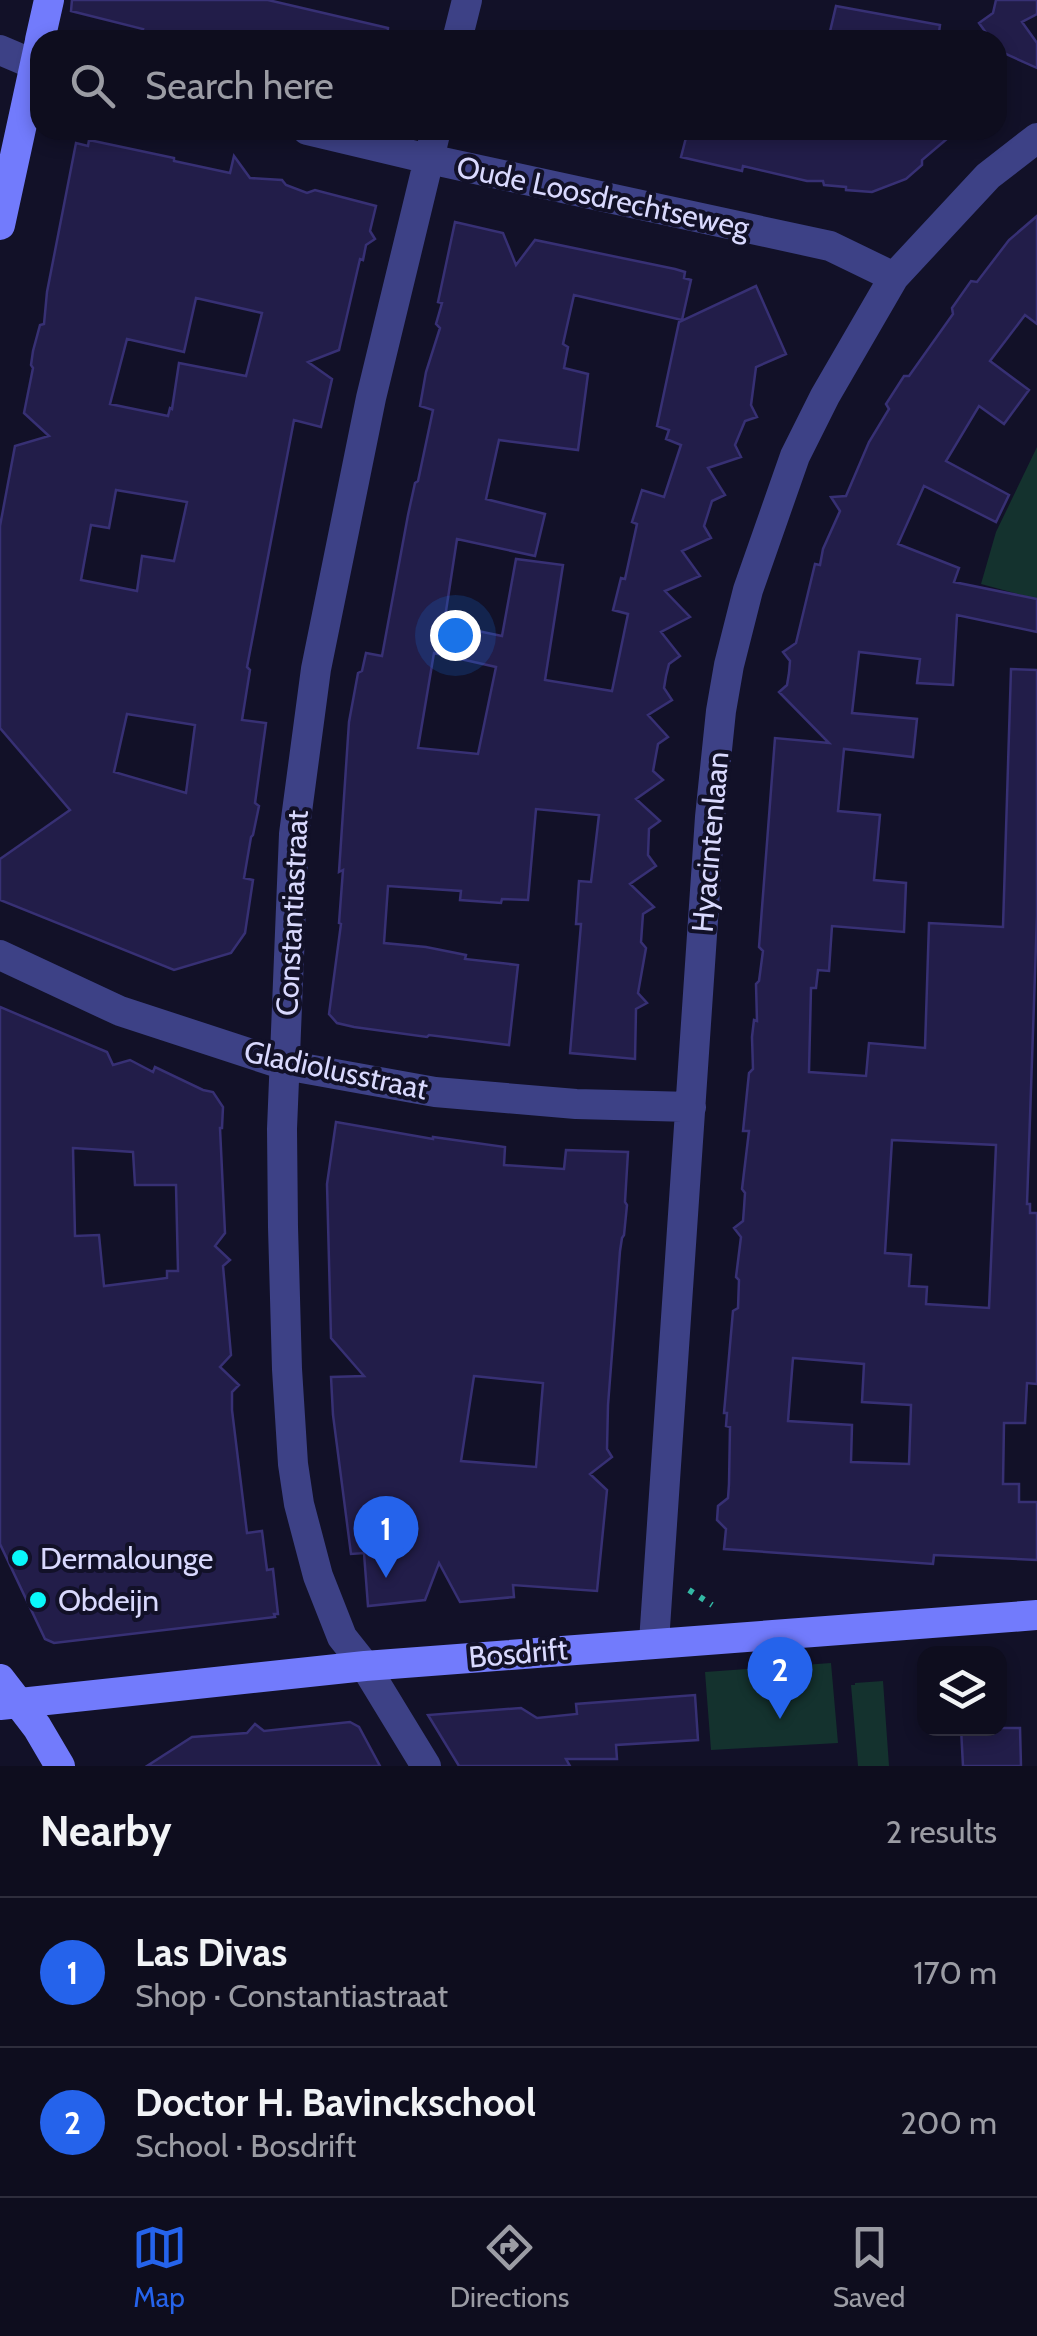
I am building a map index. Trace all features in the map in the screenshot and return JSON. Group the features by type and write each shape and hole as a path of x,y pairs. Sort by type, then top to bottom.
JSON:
{"street":[{"path":"43,30 49,0"},
{"path":"459,30 466,0"},
{"path":"0,50 30,52"},
{"path":"0,225 30,93"},
{"name":"Hyacintenlaan","path":"654,1642 710,817 729,665 748,590 795,456 894,277 988,176 1037,138"},
{"name":"Oude Loosdrechtseweg","path":"397,140 433,144 830,246 894,277"},
{"name":"Constantiastraat","path":"426,1766 365,1666 342,1637 318,1576 299,1504 294,1464 282,1227 294,834 316,669 371,398 433,144"},
{"name":"Gladiolusstraat","path":"0,955 120,1011 285,1065 435,1092 576,1104 690,1108"},
{"name":"Bosdrift","path":"6,1696 654,1642 1037,1615"},
{"path":"6,1696 37,1727 60,1766"}],"green space":[{"path":"1037,447 1037,599 981,584 996,532"},
{"path":"831,1663 838,1743 711,1750 705,1672"},
{"path":"883,1681 889,1766 858,1766 851,1685"}],"building":[{"path":"72,0 268,0 388,28 143,30 71,11"},
{"path":"996,0 1037,0 1037,14 1022,22 1037,43 1037,68 1007,54 1007,30 984,30 979,23 993,13"},
{"path":"836,6 940,25 939,30 830,30"},
{"path":"89,140 230,173 234,156 250,178 282,180 307,193 315,190 376,206 370,231 375,239 366,245 363,260 360,259 339,350 308,362 332,379 321,427 294,420 247,667 250,670 242,720 266,723 255,803 259,806 244,878 253,880 245,933 231,953 174,970 0,900 0,859 70,810 0,728 0,526 15,446 49,436 24,413 76,143 88,146","holes":["196,298 262,313 246,376 179,363 168,416 110,404 127,339 184,352","116,490 187,502 174,561 142,556 137,591 81,580 91,525 109,528","127,714 195,725 186,793 114,772"]},
{"path":"685,140 946,140 906,179 872,192 681,157"},
{"path":"1037,216 1037,324 1025,315 990,361 1029,390 1004,424 979,406 946,461 1009,495 996,522 924,486 898,544 959,568 954,582 1037,599 1037,632 957,615 953,685 917,683 920,659 859,652 852,713 917,719 913,757 844,749 838,811 880,815 874,880 906,883 904,932 832,926 829,971 818,970 816,988 811,988 809,1072 866,1076 869,1043 925,1048 929,923 1003,927 1011,669 1037,670 1037,916 1027,1204 1030,1213 1037,1213 1037,1384 1027,1383 1025,1423 1004,1423 1003,1484 1019,1484 1019,1502 1037,1502 1037,1560 934,1555 933,1564 724,1549 726,1529 717,1520 718,1506 728,1498 729,1484 730,1427 726,1426 724,1413 733,1311 738,1308 736,1277 741,1237 734,1228 743,1221 742,1189 749,1131 743,1131 749,1073 753,1069 756,984 763,951 759,947 775,738 829,743 779,692 787,685 789,673 790,661 783,652 796,643 815,564 820,565 840,511 831,497 846,496 869,442 889,409 886,404 953,314 952,308 971,281 977,282 1009,240","holes":["892,1140 996,1145 989,1308 926,1304 927,1287 909,1286 911,1255 885,1253","793,1358 864,1364 862,1402 911,1405 909,1464 851,1462 852,1425 788,1421"]},
{"path":"455,222 503,233 516,265 535,240 675,269 685,272 684,278 691,280 682,320 574,295 563,344 568,347 564,368 588,374 578,450 499,440 486,499 545,514 535,556 457,539 444,624 502,636 516,559 563,565 545,680 612,691 628,614 613,610 621,578 625,579 637,524 632,522 642,490 664,497 681,445 666,439 669,430 657,426 679,322 756,286 786,354 756,367 751,405 757,417 745,421 735,445 741,457 708,468 725,495 712,501 704,526 711,538 682,551 700,576 665,591 690,617 661,632 680,656 669,664 666,676 664,688 672,700 648,715 668,737 658,744 653,771 663,780 636,799 660,821 649,829 648,855 656,866 630,884 654,907 643,914 641,942 646,948 638,993 647,1003 636,1009 635,1059 570,1053 581,924 576,924 579,881 591,882 599,815 536,809 528,900 460,900 461,891 388,886 384,943 518,965 509,1045 354,1027 337,1023 329,1014 341,924 343,870 339,872 349,722 366,653 382,656 408,515 433,410 420,406 440,328 436,324 442,303 438,302","holes":["434,653 496,667 478,754 418,748"]},
{"path":"0,1007 107,1052 113,1065 130,1060 213,1092 223,1107 220,1128 225,1233 215,1246 230,1260 223,1266 231,1355 220,1367 239,1385 232,1392 232,1410 247,1533 262,1531 267,1570 273,1569 278,1614 54,1643 45,1639 0,1544","holes":["73,1148 133,1152 135,1185 176,1185 178,1271 167,1271 167,1278 104,1286 99,1235 75,1236"]},
{"path":"336,1122 505,1147 504,1165 564,1169 566,1150 628,1152 627,1205 608,1405 607,1449 612,1457 590,1474 607,1490 597,1591 513,1585 514,1597 460,1602 439,1563 425,1600 368,1606 364,1553 351,1554 331,1377 364,1376 331,1338 327,1184","holes":["474,1376 543,1383 536,1467 461,1461"]},
{"path":"695,1695 698,1740 616,1745 617,1759 566,1759 570,1766 459,1766 428,1715 521,1708 537,1718 577,1714 576,1704"},
{"path":"350,1722 359,1727 380,1766 147,1766 192,1737 247,1733 255,1724 264,1731"},
{"path":"1007,1728 1020,1728 1021,1766 963,1766 961,1736 1007,1736"}],"place":[{"name":"Dermalounge","path":"20,1558"},
{"name":"Las Divas","path":"386,1578"},
{"name":"Obdeijn","path":"38,1600"},
{"name":"Doctor H. Bavinckschool","path":"780,1719"}]}
